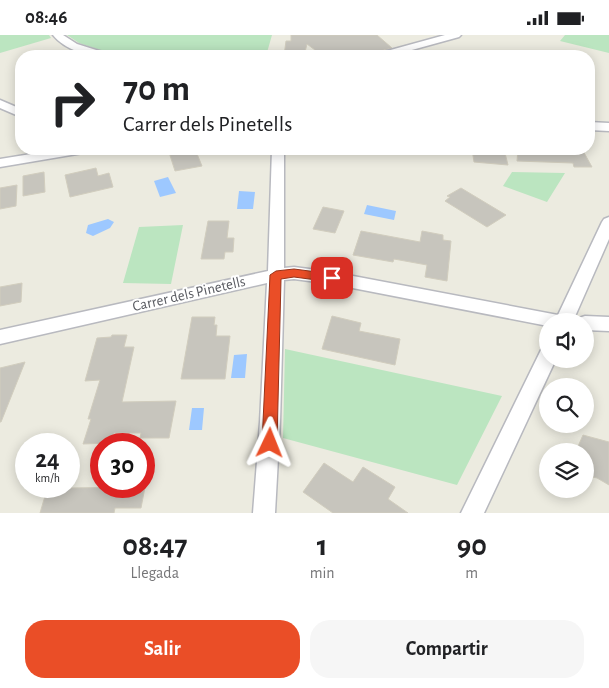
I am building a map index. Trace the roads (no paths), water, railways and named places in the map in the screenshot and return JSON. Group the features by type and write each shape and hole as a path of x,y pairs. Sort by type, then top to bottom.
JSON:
{"street":[{"path":"58,35 62,40 88,50"},
{"path":"402,50 456,35"},
{"path":"0,103 15,111"},
{"path":"595,126 609,127"},
{"path":"0,163 23,155"},
{"path":"264,513 270,443 278,155"},
{"path":"568,313 609,222"},
{"name":"Carrer dels Pinetells","path":"0,337 276,275 294,273 332,278 539,318"},
{"path":"594,323 609,324"},
{"path":"472,513 542,368"}],"water":[{"path":"168,177 176,193 160,197 154,181"},
{"path":"239,191 255,192 253,209 237,209"},
{"path":"367,205 396,211 394,220 364,214"},
{"path":"108,219 114,222 110,228 93,236 86,233 88,225"},
{"path":"247,354 245,378 231,378 234,355"},
{"path":"192,408 204,408 202,430 189,430"}]}
